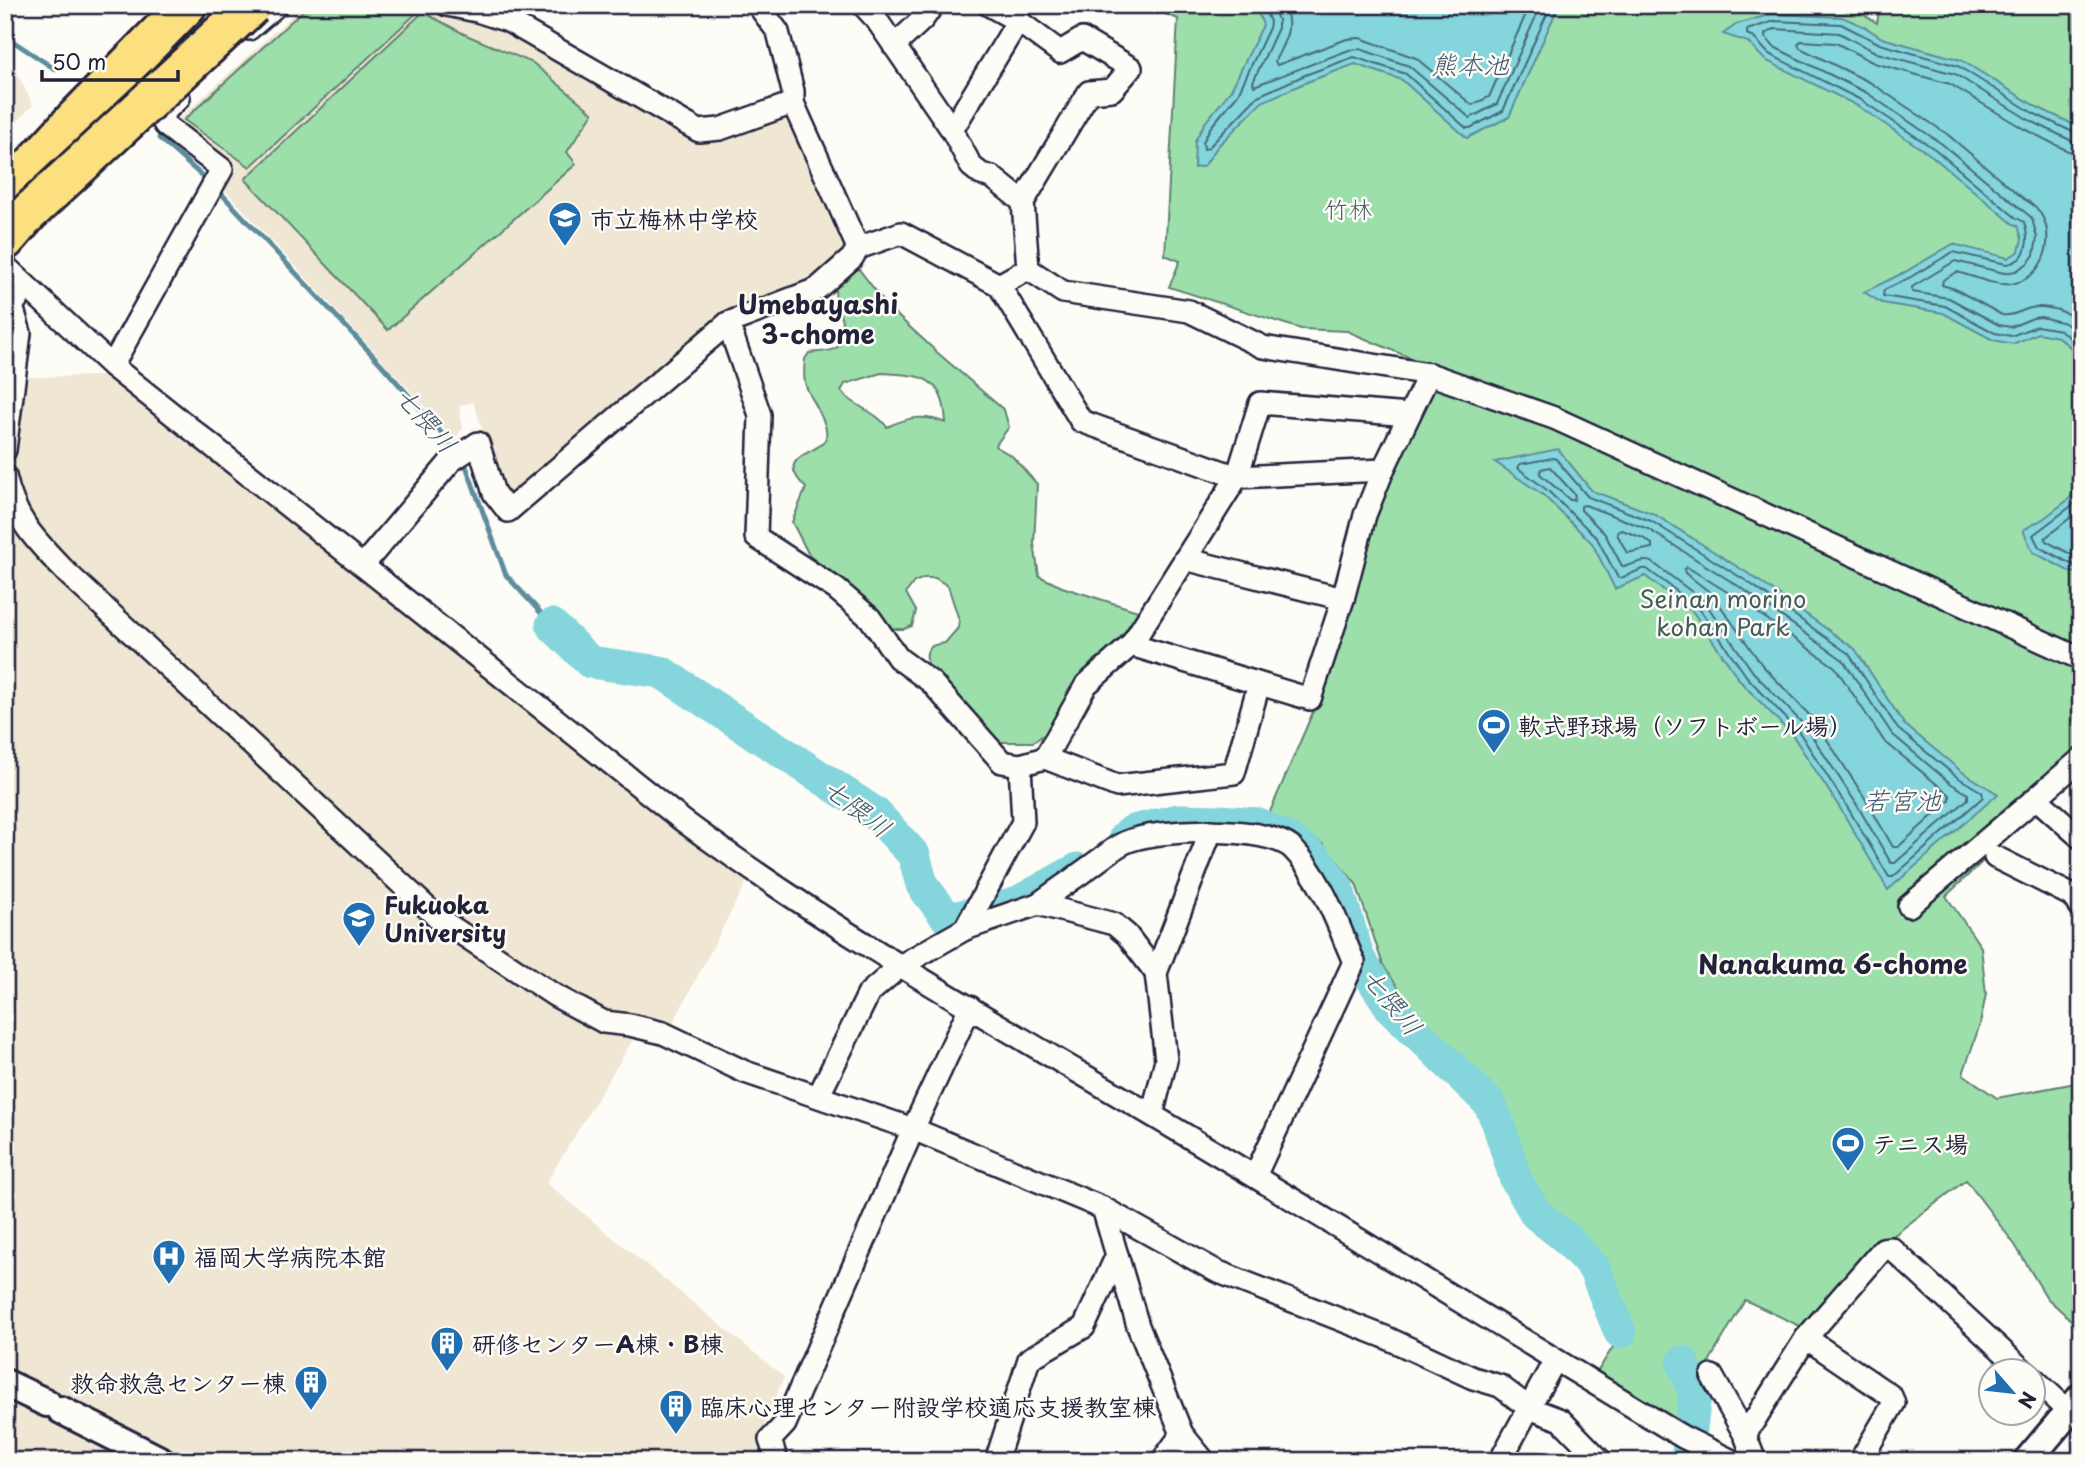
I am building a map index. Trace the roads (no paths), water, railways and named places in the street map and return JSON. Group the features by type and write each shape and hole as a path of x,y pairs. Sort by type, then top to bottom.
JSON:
{"highway":[{"path":"11,218 97,137 179,51 228,5"},
{"path":"11,218 252,5"},
{"path":"11,218 76,117 176,6"}],"street":[{"path":"113,366 222,169 165,125 160,116 276,5"},
{"path":"447,5 508,21 699,131 720,129 793,103"},
{"path":"758,5 778,32 793,91 793,103 858,248"},
{"path":"863,5 876,19 953,130 971,166 981,174 992,177 1023,202"},
{"path":"894,46 923,19 933,5"},
{"path":"989,5 1018,21 1060,52 1082,39 1131,68 1112,90 1089,92 1023,202 1028,268"},
{"path":"953,130 1018,21"},
{"path":"364,564 451,461 478,443 494,493 508,510 728,323 817,289 852,258 858,248 901,233 999,285 1082,421 1237,477 1382,470"},
{"path":"5,266 113,366 682,820 748,869 900,966 1255,1176 1699,1449 1732,1461"},
{"path":"999,285 1028,268"},
{"path":"1028,268 1063,292 1189,311 1263,347 1429,374 1554,418 2081,659"},
{"path":"5,450 20,332 12,306 26,287"},
{"path":"728,323 760,415 756,537 836,589 870,618 898,658 931,682 1002,762 1020,765 1045,758 1116,786 1234,773 1259,684"},
{"path":"1131,645 1310,699 1343,598 1365,514 1382,470 1429,374"},
{"path":"1045,758 1086,685 1131,645 1237,477 1260,403 1409,415"},
{"path":"5,476 10,499 23,524 66,573 438,918 554,995 604,1022 663,1033 745,1072 914,1129 1103,1208 1216,1271 1385,1337 1473,1378 1500,1386 1529,1408 1561,1420 1601,1461"},
{"path":"1185,559 1343,598"},
{"path":"1909,906 2081,759"},
{"path":"965,929 1023,822 1020,765"},
{"path":"2036,798 2081,838"},
{"path":"819,1095 870,993 900,966 965,929 1038,904 1124,842 1153,834 1211,831 1272,837 1291,847 1311,871 1354,962 1255,1176"},
{"path":"1152,1115 1166,1060 1156,973 1211,831"},
{"path":"1995,857 2071,895 2081,907"},
{"path":"1038,904 1114,924 1127,935 1156,973"},
{"path":"777,1461 770,1440 785,1424 970,1007"},
{"path":"1103,1208 1138,1326 1182,1434 1204,1461"},
{"path":"1745,1435 1806,1338 1884,1249 1891,1248 2011,1358"},
{"path":"996,1461 1029,1359 1084,1327 1116,1255"},
{"path":"1806,1338 1891,1396 1894,1403 1860,1461"},
{"path":"1500,1461 1555,1360"},
{"path":"1712,1376 1745,1435 1755,1461"},
{"path":"5,1383 162,1461"},
{"path":"2027,1461 2075,1405 2048,1389"},
{"path":"1162,1461 1182,1434"}],"water":[{"name":"熊本池","path":"1255,5 1559,5 1509,117 1467,138 1402,80 1355,64 1262,102 1218,146 1204,166 1194,168 1195,141 1204,124 1231,90 1263,25"},
{"path":"1772,14 1842,17 1882,38 1961,60 2037,107 2081,128 2081,364 2070,347 2058,337 2038,333 2013,344 1993,340 1943,313 1882,303 1864,292 1953,244 2008,258 2019,251 2022,239 2018,226 1932,156 1858,106 1765,60 1748,42 1723,34 1737,24"},
{"name":"若宮池","path":"1558,449 1592,491 1654,514 1752,576 1855,649 1904,724 1961,771 1998,794 1888,890 1840,808 1793,736 1741,682 1693,612 1645,576 1615,589 1592,543 1543,495 1495,462"},
{"path":"2081,479 2081,571 2072,573 2033,552 2023,530 2069,499"}],"waterway":[{"name":"七隈川","path":"5,34 55,69"},
{"name":"七隈川","path":"159,138 209,182"},
{"name":"七隈川","path":"217,189 381,364 455,451"},
{"name":"七隈川","path":"461,459 466,466 506,575 552,625"},
{"name":"七隈川","path":"552,625 590,662 661,672 875,813 914,855 922,885 948,919 1013,905 1078,869"},
{"name":"七隈川","path":"1125,837 1133,831 1178,820 1258,824 1291,841 1316,859 1337,887 1359,959 1392,1009 1489,1103 1516,1180 1536,1214 1566,1238 1594,1268 1620,1332"},
{"name":"七隈川","path":"1683,1362 1695,1395 1687,1461"}],"place":[{"name":"市立梅林中学校","path":"565,248"},
{"name":"軟式野球場（ソフトボール場）","path":"1494,755"},
{"name":"Fukuoka University","path":"359,948"},
{"name":"テニス場","path":"1848,1173"},
{"name":"福岡大学病院本館","path":"169,1286"},
{"name":"研修センターA棟・B棟","path":"447,1373"},
{"name":"救命救急センター棟","path":"311,1412"},
{"name":"臨床心理センター附設学校適応支援教室棟","path":"676,1436"}],"district":[{"name":"Umebayashi 3-chome","path":"818,318"},
{"name":"Nanakuma 6-chome","path":"1833,963"}],"park label":[{"name":"竹林","path":"1348,208"},
{"name":"Seinan morino kohan Park","path":"1723,612"}]}
